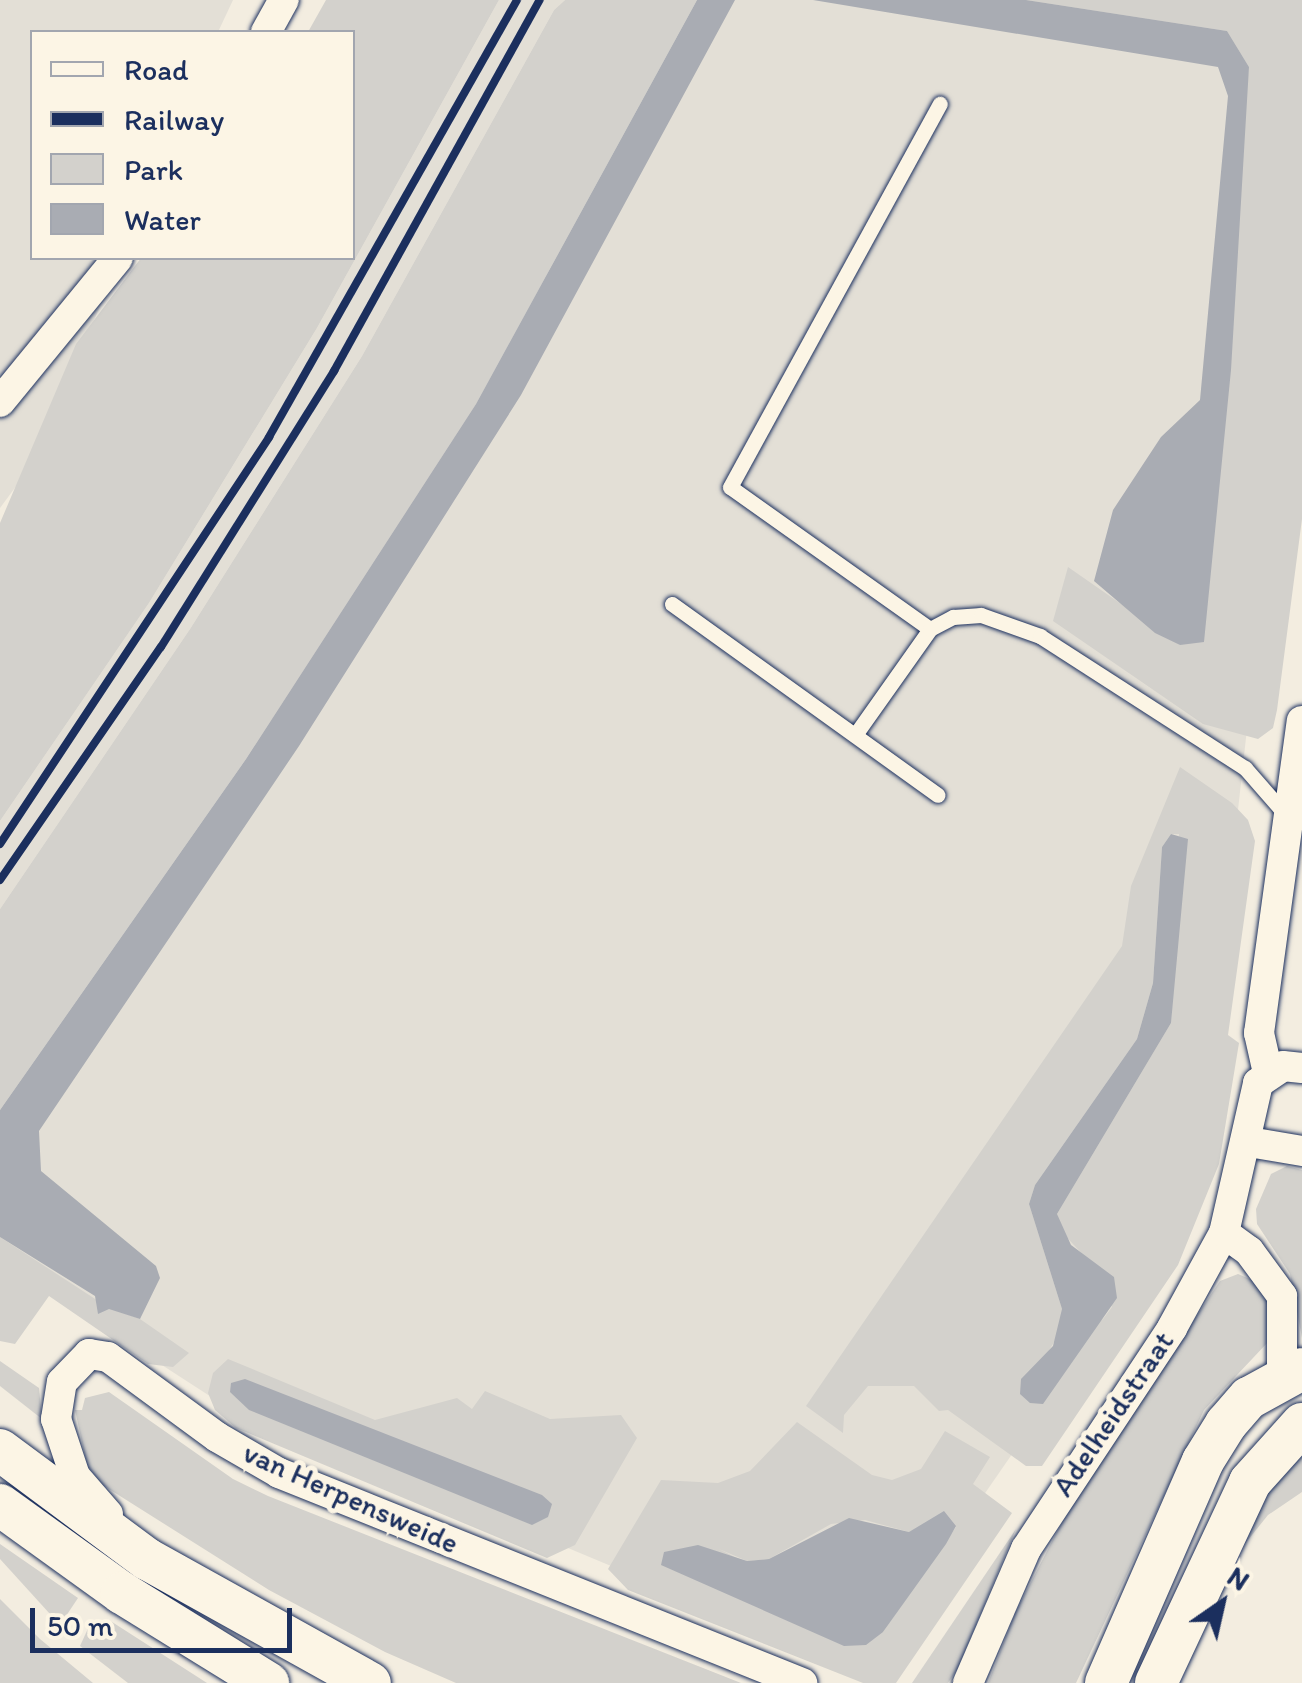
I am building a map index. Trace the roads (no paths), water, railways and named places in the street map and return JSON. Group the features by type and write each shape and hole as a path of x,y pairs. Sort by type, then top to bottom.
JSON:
{"main road":[{"path":"1106,1683 1204,1461 1249,1398 1292,1373"},
{"path":"1156,1683 1250,1482 1302,1424"},
{"path":"0,1450 147,1559 370,1683"},
{"path":"0,1504 122,1593 268,1683"}],"street":[{"path":"267,30 284,0"},
{"path":"0,402 46,354 116,260"},
{"path":"1302,721 1259,1034 1268,1073 1302,1068"},
{"name":"Adelheidstraat","path":"968,1683 1026,1549 1172,1328 1224,1234 1249,1142 1258,1083 1268,1073"},
{"path":"1249,1142 1302,1151"},
{"path":"1224,1234 1249,1251 1282,1296 1292,1373"},
{"name":"van Herpensweide","path":"147,1559 76,1476 63,1452 58,1395 62,1382 89,1354 108,1357 217,1437 278,1473 802,1683"}],"lane":[{"path":"930,629 730,487 940,104"},
{"path":"672,604 938,796"},
{"path":"855,735 930,629 953,617 981,615 1040,636 1246,768 1289,818"}],"water":[{"path":"697,0 735,0 521,395 299,746 39,1131 41,1171 156,1266 160,1278 140,1319 109,1309 98,1314 95,1296 0,1237 0,1110 246,759 476,404"},
{"path":"813,0 1026,0 1227,31 1249,67 1231,370 1204,642 1180,645 1155,633 1094,581 1113,510 1161,437 1200,400 1228,96 1218,67"},
{"path":"1171,834 1188,839 1171,1023 1057,1214 1071,1245 1114,1277 1117,1298 1043,1404 1030,1403 1020,1394 1021,1379 1053,1346 1062,1309 1029,1204 1035,1185 1137,1039 1153,983 1162,847"},
{"path":"245,1379 542,1495 552,1504 548,1517 532,1525 249,1410 230,1392 231,1383"},
{"path":"944,1511 956,1526 946,1544 883,1632 866,1645 844,1646 661,1565 664,1552 698,1545 747,1561 769,1559 849,1518 909,1532"}],"railway":[{"path":"0,844 269,437 517,0"},
{"path":"0,880 161,647 334,371 540,0"}]}
